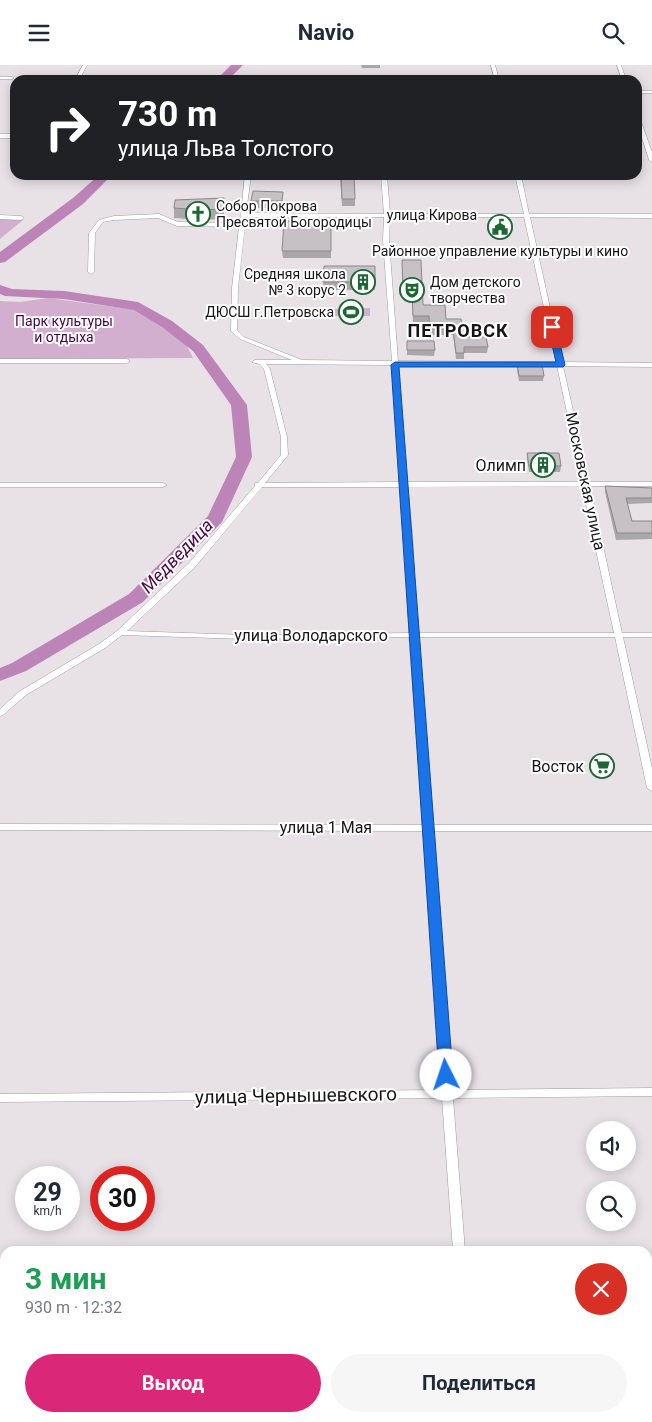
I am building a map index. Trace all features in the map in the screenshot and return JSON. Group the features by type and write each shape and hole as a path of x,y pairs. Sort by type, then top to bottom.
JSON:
{"street":[{"path":"642,142 652,160"},
{"path":"247,180 235,288 234,331 242,338 304,363"},
{"path":"384,180 387,215 386,240 391,284 413,635 458,1246"},
{"name":"Московская улица","path":"519,180 652,788"},
{"name":"улица Кирова","path":"243,215 652,216"},
{"path":"90,272 92,233 101,221 114,217 140,216 159,217 177,224 242,225"},
{"path":"0,217 21,218"},
{"path":"0,361 127,361"},
{"path":"258,363 652,365"},
{"path":"0,713 22,693 102,646 120,633 192,565 285,455 284,437 267,369 258,363"},
{"path":"258,485 652,484"},
{"path":"0,485 163,485"},
{"name":"улица Володарского","path":"120,633 245,637 652,635"},
{"name":"улица 1 Мая","path":"0,827 652,828"},
{"name":"улица Чернышевского","path":"0,1098 652,1092"}],"green space":[{"path":"0,219 23,220 0,239"},
{"name":"Парк культуры и отдыха","path":"48,298 138,310 186,344 193,358 0,359 0,301 20,302"},
{"name":"ДЮСШ г.Петровска","path":"370,308 370,316 333,316 333,309"}],"building":[{"path":"341,180 354,180 355,199 342,199"},
{"path":"253,191 283,192 282,201 251,201"},
{"path":"224,198 223,209 174,208 175,200"},
{"path":"284,221 331,221 331,251 282,251"},
{"path":"402,260 421,260 423,305 445,305 446,319 461,319 463,337 486,337 488,347 464,347 464,353 456,353 453,329 430,329 429,316 413,316 412,292 403,292"},
{"path":"324,266 375,266 375,282 323,282"},
{"path":"407,341 434,341 435,350 407,350"},
{"path":"517,364 542,364 544,376 519,376"},
{"path":"527,453 559,453 561,466 529,466"},
{"path":"605,486 652,488 652,498 626,498 632,521 652,521 652,533 617,533"}],"waterway":[{"name":"Медведица","path":"227,75 237,65"},
{"name":"Медведица","path":"0,259 78,201 101,180"},
{"name":"Медведица","path":"0,289 10,293 64,295 138,306 167,324 198,348 239,405 244,457 216,518 136,598 19,667 0,675"}],"place":[{"name":"Собор Покрова Пресвятой Богородицы","path":"198,214"},
{"name":"Районное управление культуры и кино","path":"500,227"},
{"name":"Средняя школа № 3 корус 2","path":"363,282"},
{"name":"Дом детского творчества","path":"412,290"},
{"name":"ДЮСШ г.Петровска","path":"351,312"},
{"name":"Олимп","path":"543,465"},
{"name":"Восток","path":"602,766"}],"district":[{"name":"ПЕТРОВСК","path":"458,331"}],"route":[{"path":"446,1075 395,365 560,365 552,327"}]}
